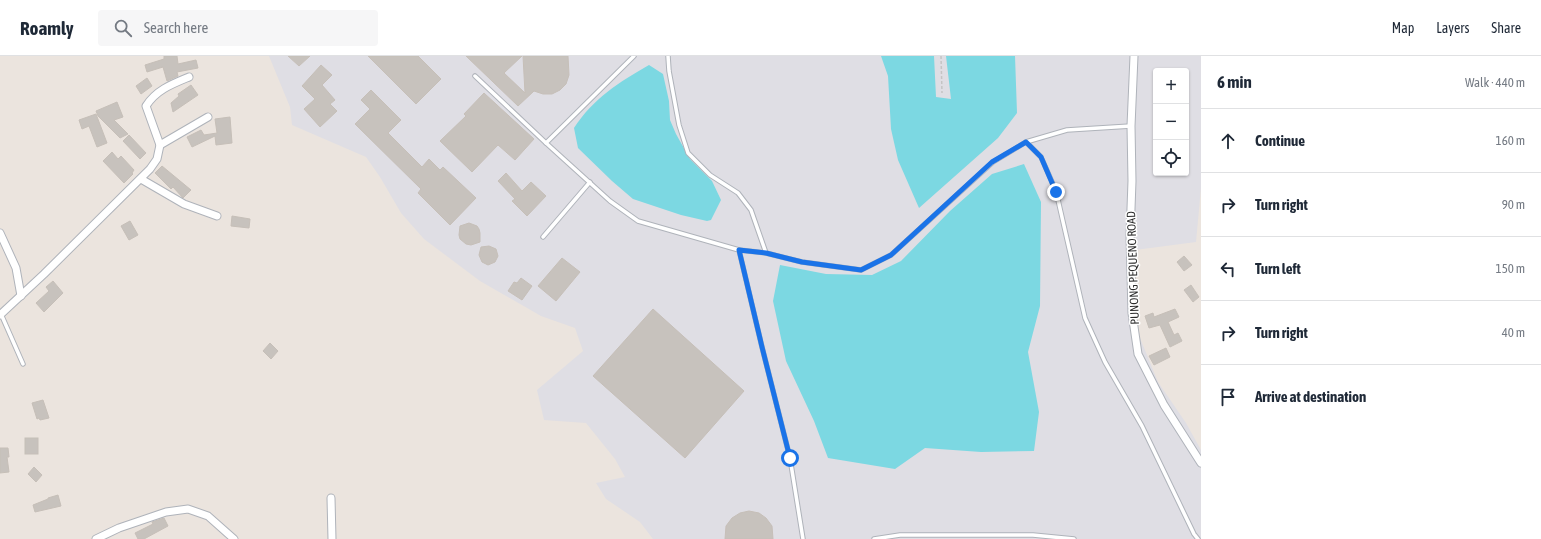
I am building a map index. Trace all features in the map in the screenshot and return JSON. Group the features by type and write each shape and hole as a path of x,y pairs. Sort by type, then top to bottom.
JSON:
{"street":[{"name":"PUNONG PEQUENO ROAD","path":"1134,56 1131,126 1132,181 1130,251 1132,313 1138,354 1164,405 1201,463"},
{"path":"0,315 142,179 157,159 160,145 146,106 159,92 189,77"},
{"path":"160,145 208,117"},
{"path":"142,179 184,204 217,216"},
{"path":"0,233 16,268 21,296"},
{"path":"332,498 332,539"},
{"path":"96,539 119,528 166,512 188,509 208,516 234,539"}],"lane":[{"path":"546,143 634,56"},
{"path":"668,56 669,71 679,125 688,153 710,175 738,193 751,210 766,253"},
{"path":"475,76 610,201 638,221 739,250 766,253 802,262 861,270 891,255 992,162 1026,142 1067,130 1131,126"},
{"path":"1026,142 1041,157 1056,192 1085,318 1106,362 1142,426 1194,534 1198,539"},
{"path":"543,237 590,182"},
{"path":"739,250 790,458 803,539"},
{"path":"0,315 23,364"},
{"path":"874,539 900,535 1033,535 1074,539"}],"path":[{"path":"941,56 942,93"}],"shaded area":[{"path":"269,56 1201,56 1201,188 1196,242 1135,250 1135,314 1140,338 1158,382 1186,423 1201,450 1201,539 653,539 640,522 606,499 596,483 625,477 615,459 586,423 544,420 537,390 583,351 575,328 541,316 480,281 424,239 401,213 380,177 366,157 292,125 290,107"}],"water":[{"path":"881,56 934,56 936,97 951,99 946,56 1015,56 1017,113 998,138 919,208 898,160 891,129 888,76"},
{"path":"649,65 663,74 669,101 670,120 676,134 690,159 712,181 721,200 711,220 707,221 681,215 633,199 578,148 574,128 581,118 607,92"},
{"path":"1024,164 1041,202 1040,306 1028,352 1039,412 1034,451 981,452 925,448 895,469 828,458 814,421 786,361 773,301 780,265 826,274 872,275 901,261 950,211 992,174"}],"building":[{"path":"164,56 177,56 178,64 196,60 198,68 177,72 178,76 167,81 163,67 147,72 145,65 164,59"},
{"path":"288,56 310,56 299,66"},
{"path":"368,56 418,56 441,79 416,104"},
{"path":"466,56 522,56 504,73 525,93 523,56 568,56 569,75 566,84 560,90 552,94 543,94 534,91 518,106"},
{"path":"321,65 332,75 322,85 335,100 330,104 337,111 320,127 304,109 315,99 302,86"},
{"path":"147,78 152,86 141,94 136,86"},
{"path":"191,85 198,95 173,112 171,103 179,96 178,94"},
{"path":"371,90 401,120 388,133 422,167 429,159 440,170 443,167 476,198 450,225 418,193 421,189 355,124 370,109 361,100"},
{"path":"484,93 534,139 515,160 498,145 472,172 440,141 466,116 464,114"},
{"path":"117,102 123,117 114,120 128,134 120,138 98,116 96,111"},
{"path":"96,114 107,143 97,147 89,126 82,129 79,120"},
{"path":"230,117 232,143 216,145 215,136 192,147 187,137 201,130 204,135 217,133 215,119"},
{"path":"129,135 146,153 140,159 123,141"},
{"path":"112,152 118,159 121,156 134,170 132,173 133,174 124,183 103,161"},
{"path":"162,166 191,190 183,198 173,187 171,189 155,173"},
{"path":"506,173 522,191 531,182 546,196 527,216 512,201 515,199 498,181"},
{"path":"232,216 250,219 249,228 231,226"},
{"path":"130,221 138,235 129,240 121,226"},
{"path":"469,223 477,226 480,233 480,242 471,245 466,244 460,239 459,235 460,226"},
{"path":"489,246 496,249 498,256 495,262 488,265 482,262 479,255 481,247"},
{"path":"1184,256 1192,265 1184,271 1177,262"},
{"path":"562,258 580,272 556,301 538,286"},
{"path":"521,278 532,286 522,300 508,291 514,282 517,283"},
{"path":"53,281 63,293 44,312 36,303 49,291 46,287"},
{"path":"1191,285 1199,297 1193,302 1184,290"},
{"path":"653,309 744,391 685,458 593,376"},
{"path":"1175,309 1179,317 1168,322 1174,335 1178,333 1182,341 1170,347 1160,325 1149,328 1145,316 1153,313 1154,317"},
{"path":"270,343 278,351 271,359 263,351"},
{"path":"1166,348 1170,357 1154,365 1149,356"},
{"path":"43,400 49,418 40,420 39,418 37,419 32,403"},
{"path":"25,438 38,438 38,454 25,454"},
{"path":"0,448 8,448 9,457 7,457 9,472 0,473"},
{"path":"34,467 42,475 36,482 28,474"},
{"path":"58,495 61,506 35,512 33,505"},
{"path":"749,511 759,513 766,518 772,526 773,539 725,539 726,526 732,518 740,513"},
{"path":"164,518 168,526 144,539 138,539 135,533 153,524 152,522"}],"route":[{"path":"790,458 739,250 766,253 802,262 861,270 891,255 992,162 1026,142 1041,157 1056,192"}]}
